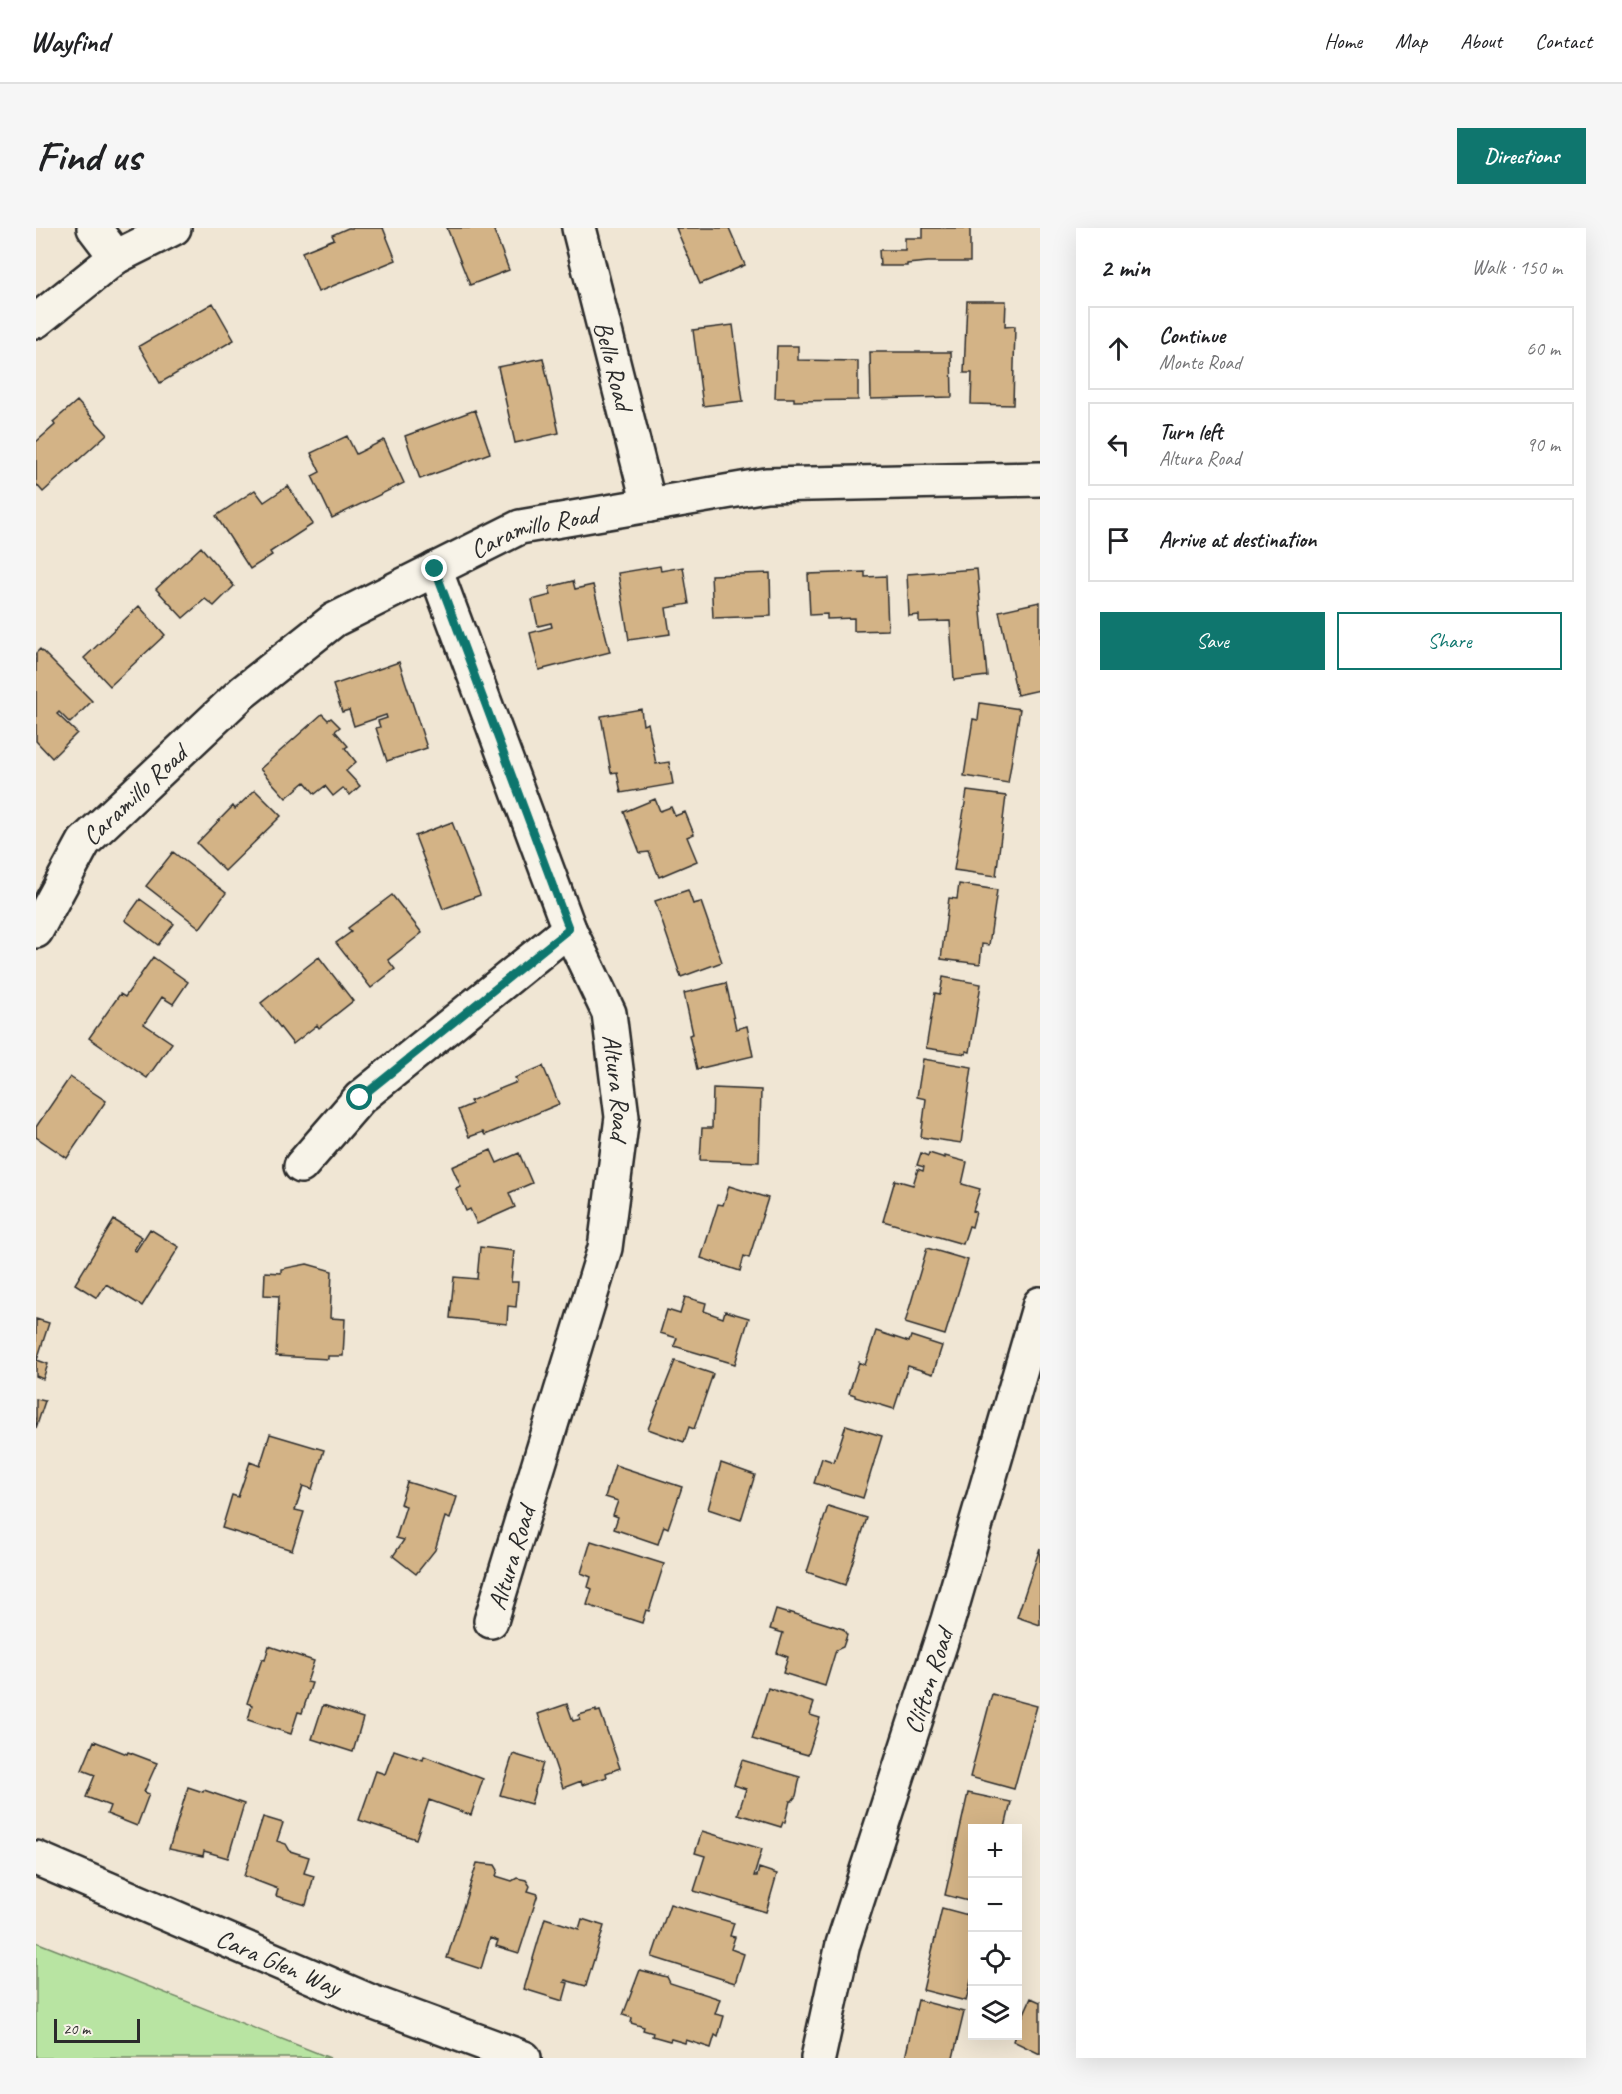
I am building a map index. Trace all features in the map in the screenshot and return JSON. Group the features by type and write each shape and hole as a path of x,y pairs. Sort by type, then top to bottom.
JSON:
{"street":[{"path":"94,228 116,257"},
{"path":"36,321 116,257 174,228"},
{"name":"Bello Road","path":"579,228 649,505"},
{"name":"Caramillo Road","path":"36,931 84,842 243,692 334,620 520,527 766,485 1040,479"},
{"name":"Altura Road","path":"435,569 569,929 609,1013 622,1116 605,1248 491,1621"},
{"path":"301,1166 360,1098 569,929"},
{"name":"Clifton Road","path":"818,2058 843,1944 948,1620 1040,1304"},
{"name":"Cara Glen Way","path":"36,1858 369,2001 524,2058"}],"green space":[{"path":"36,1942 330,2058 36,2058"}],"building":[{"path":"348,228 383,228 396,260 318,292 302,252 334,239 332,235"},
{"path":"447,228 493,228 509,270 470,285"},
{"path":"676,228 729,228 745,265 700,284"},
{"path":"923,228 970,228 970,262 928,262 907,264 907,266 880,266 879,250 905,250 905,238 923,238"},
{"path":"967,301 1006,301 1005,327 1015,326 1013,405 971,404 972,373 964,373"},
{"path":"213,303 234,340 160,383 139,346"},
{"path":"733,325 743,401 703,406 693,330"},
{"path":"777,346 798,346 798,360 858,361 858,400 794,401 794,398 775,398"},
{"path":"870,352 951,352 952,397 871,399"},
{"path":"543,358 559,433 515,443 498,367"},
{"path":"77,401 107,434 43,492 36,484 36,442 55,425 53,422"},
{"path":"475,410 490,453 420,479 405,436"},
{"path":"347,436 356,454 384,440 404,483 332,518 312,476 320,472 311,453"},
{"path":"288,486 313,524 270,552 272,555 250,569 216,516 255,490 264,502"},
{"path":"201,547 234,586 214,606 205,599 183,618 156,589"},
{"path":"660,566 661,571 683,567 689,604 666,608 670,634 629,640 618,573"},
{"path":"977,569 987,676 954,680 950,621 919,622 919,615 909,616 907,574"},
{"path":"865,572 865,577 886,576 888,630 854,631 854,618 827,619 827,614 810,615 808,574"},
{"path":"770,573 771,616 713,618 711,575"},
{"path":"573,581 575,589 593,585 610,652 539,670 530,633 552,627 551,623 538,626 532,600 551,595 549,587"},
{"path":"1040,602 1040,690 1017,695 999,611"},
{"path":"139,606 165,635 110,686 84,658"},
{"path":"40,649 92,701 70,723 59,712 57,714 77,733 52,758 36,741 36,653"},
{"path":"399,662 427,748 387,761 376,728 380,727 378,721 387,718 386,715 354,726 349,710 342,712 333,685"},
{"path":"980,703 1020,709 1008,783 964,776 973,719 978,720"},
{"path":"641,709 643,725 648,723 656,764 669,762 673,784 621,793 617,772 611,773 601,716"},
{"path":"322,714 328,720 331,718 340,727 335,731 348,746 345,748 356,762 346,771 360,786 350,795 343,788 333,796 325,786 315,794 305,782 286,798 260,769"},
{"path":"255,790 281,816 225,871 197,843 233,806 235,809"},
{"path":"967,791 1006,796 996,876 954,870"},
{"path":"655,799 660,811 671,807 675,816 685,812 694,834 687,837 697,861 659,877 649,852 640,853 624,812"},
{"path":"452,822 480,895 443,909 415,836"},
{"path":"173,852 226,893 200,928 146,886"},
{"path":"959,884 997,890 989,945 982,944 980,964 941,959 949,898 957,899"},
{"path":"688,890 693,904 701,902 722,962 681,977 655,901"},
{"path":"392,895 422,933 388,960 395,969 371,988 336,943 351,932 348,928"},
{"path":"140,899 174,924 158,945 125,920"},
{"path":"153,957 188,982 173,1004 162,997 144,1024 172,1043 147,1078 89,1038 120,994 125,997"},
{"path":"319,957 353,1001 319,1028 317,1025 293,1044 261,1003"},
{"path":"943,977 981,984 970,1052 966,1051 966,1054 926,1048 935,993 940,994"},
{"path":"726,983 736,1029 747,1026 753,1056 697,1069 689,1035 693,1034 684,993"},
{"path":"923,1059 972,1067 961,1143 921,1137 926,1099 917,1097"},
{"path":"543,1066 559,1104 485,1135 483,1132 469,1137 458,1110 472,1104 470,1101 517,1082 515,1078"},
{"path":"70,1077 106,1101 67,1158 36,1137 36,1127"},
{"path":"713,1088 761,1090 759,1162 700,1160 702,1128 712,1128"},
{"path":"491,1150 497,1163 519,1153 532,1183 509,1193 515,1207 477,1224 470,1209 466,1211 456,1189 461,1187 452,1167"},
{"path":"921,1153 967,1162 962,1184 980,1189 973,1211 976,1212 972,1227 969,1226 963,1244 883,1221 895,1180 913,1185 918,1169 923,1171 924,1167 917,1165"},
{"path":"729,1186 768,1198 749,1258 744,1256 740,1271 701,1258 718,1204 723,1205"},
{"path":"114,1220 142,1237 134,1250 136,1251 150,1229 179,1247 142,1306 106,1284 97,1298 75,1284"},
{"path":"480,1247 514,1251 511,1282 518,1282 516,1307 508,1306 507,1324 450,1318 454,1277 477,1279"},
{"path":"927,1248 968,1260 945,1335 905,1323"},
{"path":"307,1264 332,1271 330,1318 345,1319 343,1356 328,1356 328,1359 276,1356 279,1296 264,1295 265,1272 281,1273 281,1269"},
{"path":"685,1297 706,1303 704,1311 723,1318 725,1311 749,1318 735,1364 674,1346 677,1338 660,1333 667,1310 680,1314"},
{"path":"36,1319 49,1323 37,1360 48,1364 43,1379 36,1376"},
{"path":"876,1331 909,1342 911,1336 942,1346 933,1374 908,1366 894,1409 849,1393 859,1362 865,1365"},
{"path":"675,1361 713,1374 694,1429 689,1427 684,1442 648,1429"},
{"path":"36,1399 45,1401 36,1428"},
{"path":"846,1425 882,1436 863,1498 814,1483 822,1458 834,1462"},
{"path":"270,1434 324,1450 312,1489 303,1486 295,1510 304,1512 292,1550 222,1528 232,1495 238,1497 250,1462 260,1466"},
{"path":"721,1463 755,1475 741,1520 708,1509"},
{"path":"615,1465 682,1487 668,1528 664,1526 658,1544 614,1529 618,1517 613,1515 618,1501 605,1497"},
{"path":"407,1482 457,1497 450,1519 445,1517 435,1550 416,1574 393,1556 404,1540 396,1538 406,1506 400,1504"},
{"path":"828,1506 867,1518 845,1585 807,1572"},
{"path":"591,1541 664,1564 649,1611 646,1610 642,1623 587,1605 592,1589 588,1587 591,1577 581,1573"},
{"path":"1040,1548 1040,1625 1017,1617"},
{"path":"776,1610 843,1629 847,1635 843,1647 836,1650 825,1686 783,1673 788,1657 777,1653 783,1633 770,1629"},
{"path":"269,1646 314,1661 307,1682 312,1683 302,1713 298,1712 291,1734 248,1720 252,1705 247,1703 262,1659 265,1660"},
{"path":"768,1688 814,1703 810,1715 820,1718 808,1755 752,1739"},
{"path":"992,1694 1037,1706 1014,1789 970,1777"},
{"path":"567,1704 573,1721 580,1719 579,1715 600,1711 620,1768 606,1773 607,1777 582,1785 581,1781 563,1788 538,1714"},
{"path":"323,1705 363,1718 353,1752 312,1739"},
{"path":"94,1741 157,1763 144,1792 149,1794 137,1826 107,1814 110,1806 86,1797 95,1775 82,1770"},
{"path":"394,1750 423,1760 424,1756 483,1779 471,1815 429,1800 416,1839 359,1820 376,1771 385,1774"},
{"path":"513,1754 543,1763 531,1804 500,1795"},
{"path":"742,1760 800,1777 796,1796 790,1801 785,1822 781,1827 738,1814 746,1789 734,1785"},
{"path":"188,1787 244,1804 228,1858 204,1851 203,1856 169,1849"},
{"path":"968,1793 1011,1802 1006,1824 968,1824 968,1901 945,1895"},
{"path":"263,1817 283,1823 277,1841 286,1844 290,1851 309,1857 304,1873 314,1876 306,1905 276,1896 278,1889 244,1876"},
{"path":"702,1831 762,1849 754,1876 757,1876 759,1868 777,1874 766,1912 694,1891 705,1856 695,1853"},
{"path":"477,1863 495,1865 498,1870 496,1876 512,1881 517,1878 526,1880 530,1886 528,1891 538,1894 519,1953 496,1946 498,1941 490,1938 481,1969 447,1958"},
{"path":"670,1904 734,1923 730,1936 735,1937 731,1949 744,1954 735,1983 652,1957"},
{"path":"942,1908 968,1915 968,1993 966,2001 923,1990"},
{"path":"545,1918 579,1929 582,1919 604,1926 586,1986 565,1980 564,1982 568,1983 563,2001 524,1989"},
{"path":"640,1970 667,1977 670,1983 720,1999 715,2014 724,2016 718,2037 715,2035 711,2048 686,2040 685,2043 652,2036 653,2033 631,2023 632,2018 623,2015"},
{"path":"1031,1998 1040,2002 1040,2054 1013,2041 1022,2040 1022,2018"},
{"path":"918,2000 964,2012 953,2058 905,2058"}],"route":[{"path":"360,1098 569,929 435,569"}]}
